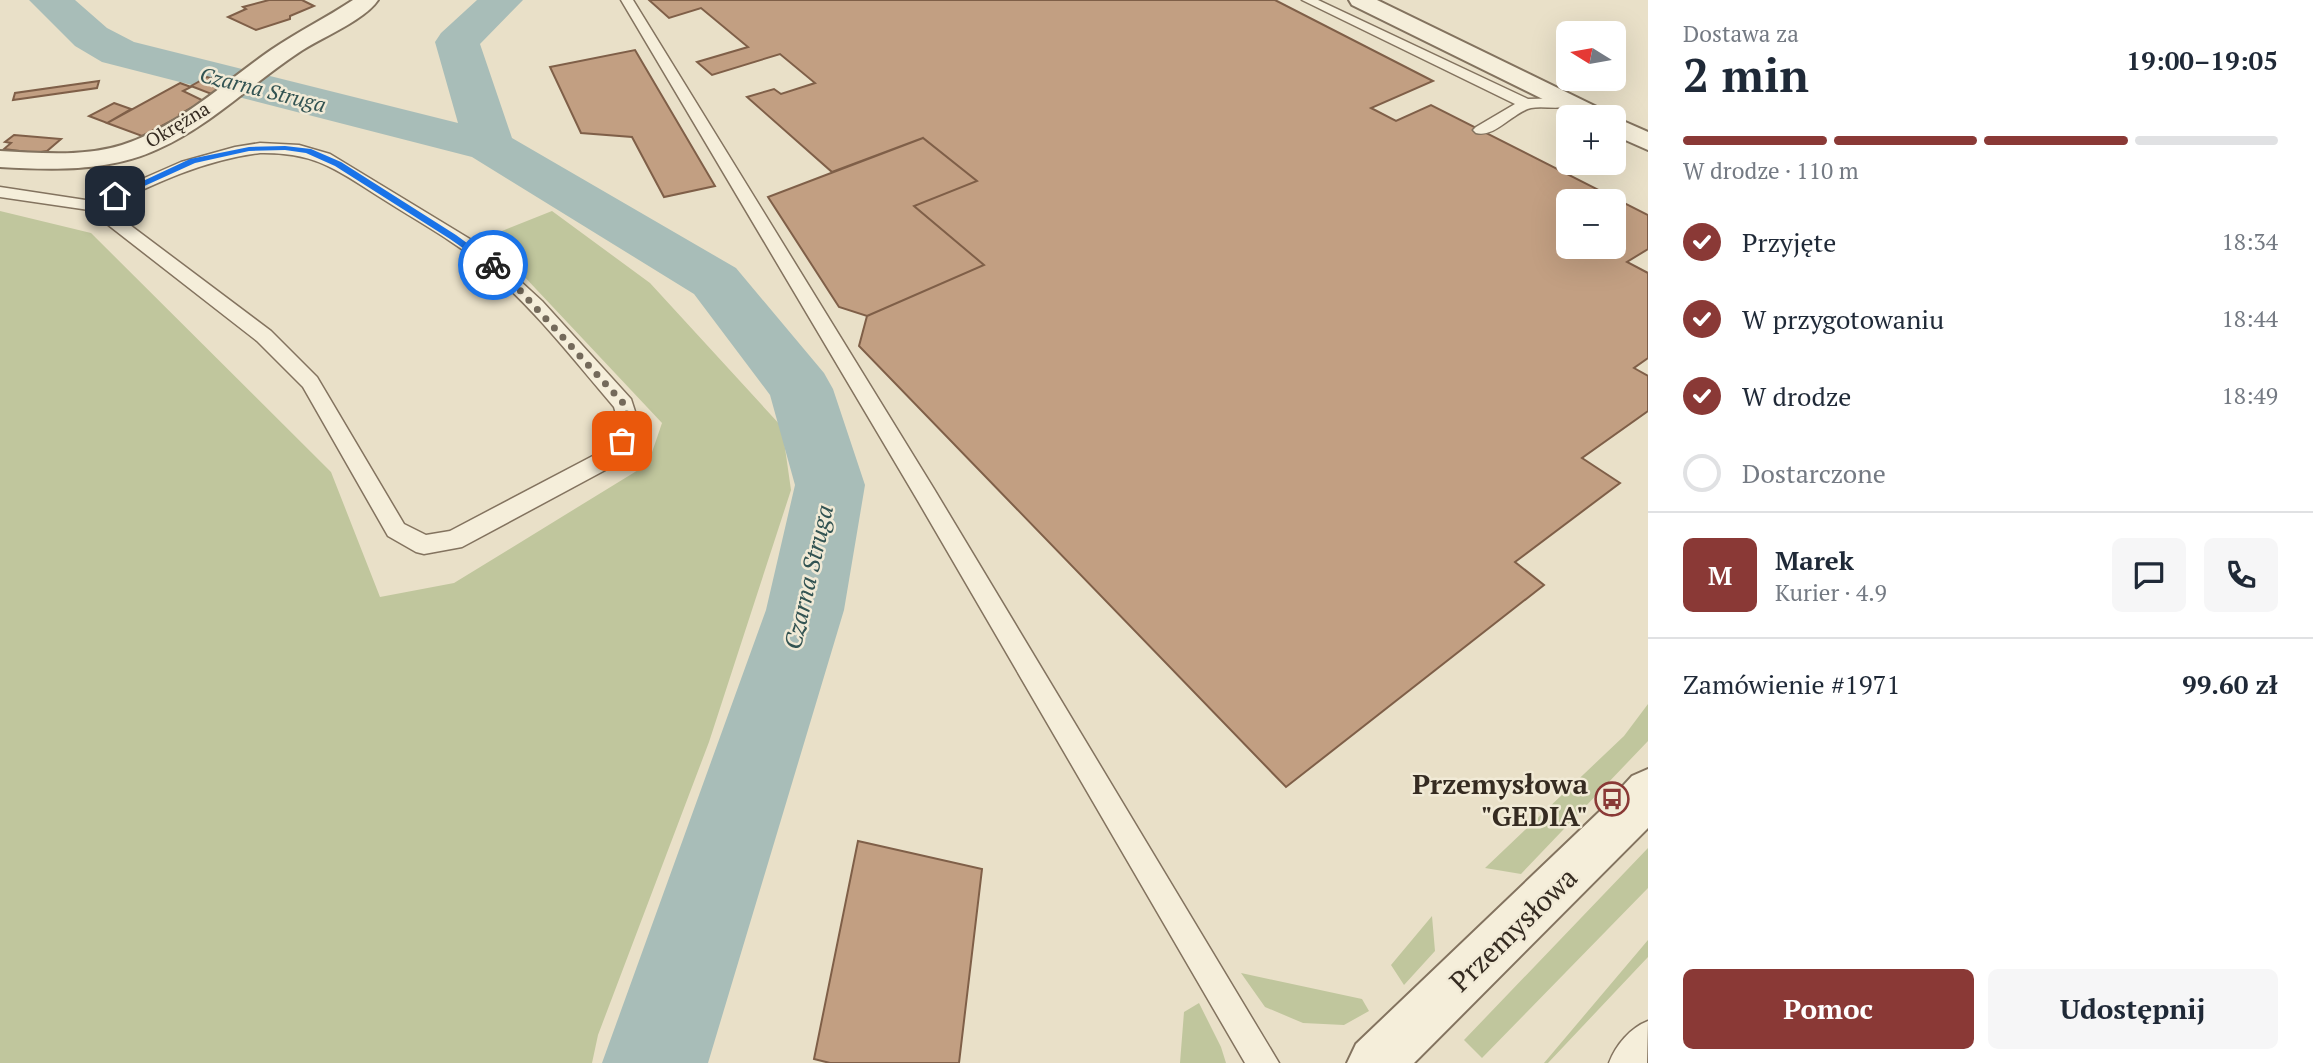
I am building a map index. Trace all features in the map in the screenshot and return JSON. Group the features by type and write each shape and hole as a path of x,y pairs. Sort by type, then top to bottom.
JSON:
{"street":[{"name":"Okrężna","path":"0,159 77,159 136,148 180,127 281,53 367,0"},
{"path":"1360,0 1573,105"},
{"path":"1626,131 1648,142"},
{"name":"Przemysłowa","path":"1375,1063 1616,829 1648,792"}],"lane":[{"path":"627,0 926,495 1263,1063"},
{"path":"1308,0 1526,104"},
{"path":"1481,130 1526,104 1567,102"},
{"path":"0,192 94,206 264,336 310,382 396,530 424,545 454,540 614,455 630,427 624,404 504,273 338,164 308,151 285,148 249,149 192,161 94,206"},
{"path":"1625,1063 1648,1037"}],"green space":[{"path":"0,211 91,233 331,472 380,597 454,583 648,464 662,423 487,237 552,211 650,283 782,427 791,490 709,742 598,1035 592,1063 0,1063"},
{"path":"1648,704 1648,741 1521,874 1485,868 1624,736"},
{"path":"1648,848 1648,888 1482,1058 1464,1040"},
{"path":"1432,916 1435,951 1404,985 1391,965"},
{"path":"1648,940 1648,957 1548,1063 1544,1063"},
{"path":"1241,973 1362,999 1369,1011 1344,1025 1303,1023 1265,1007"},
{"path":"1199,1003 1226,1063 1180,1063 1184,1012"}],"building":[{"path":"269,0 302,0 314,6 290,16 290,19 256,30 228,17 246,9 243,7"},
{"path":"649,0 1275,0 1433,81 1371,108 1396,121 1431,105 1556,168 1556,175 1569,175 1597,189 1556,189 1556,259 1626,259 1626,204 1648,215 1648,249 1627,262 1648,273 1648,358 1634,368 1648,376 1648,411 1582,458 1620,483 1515,562 1544,585 1286,787 859,346 867,316 984,265 914,206 977,181 923,138 832,172 747,97 774,89 781,94 815,83 780,54 712,75 697,62 748,47 701,8 669,18"},
{"path":"635,50 715,186 664,197 632,137 581,133 550,67"},
{"path":"207,77 231,85 214,95 191,86"},
{"path":"99,81 97,88 13,100 15,93"},
{"path":"180,83 191,87 183,91 204,101 142,136 107,123"},
{"path":"114,103 131,109 107,123 89,116"},
{"path":"14,135 61,139 47,151 35,153 4,149 11,143 5,142"},
{"path":"923,138 977,181 914,206 984,265 867,316 839,307 768,197"},
{"path":"858,841 982,869 959,1063 830,1063 814,1059"}],"waterway":[{"name":"Czarna Struga","path":"50,0 91,37 118,52 490,146"},
{"name":"Czarna Struga","path":"490,146 457,42 502,0"},
{"name":"Czarna Struga","path":"490,146 715,281 801,389 830,485 805,610 655,1063"}],"way so far":[{"path":"493,265 504,273 624,404 630,427 622,441"}],"place":[{"name":"Przemysłowa \"GEDIA\"","path":"1612,799"}],"route":[{"path":"115,196 192,161 249,149 285,148 308,151 338,164 493,265"}]}
